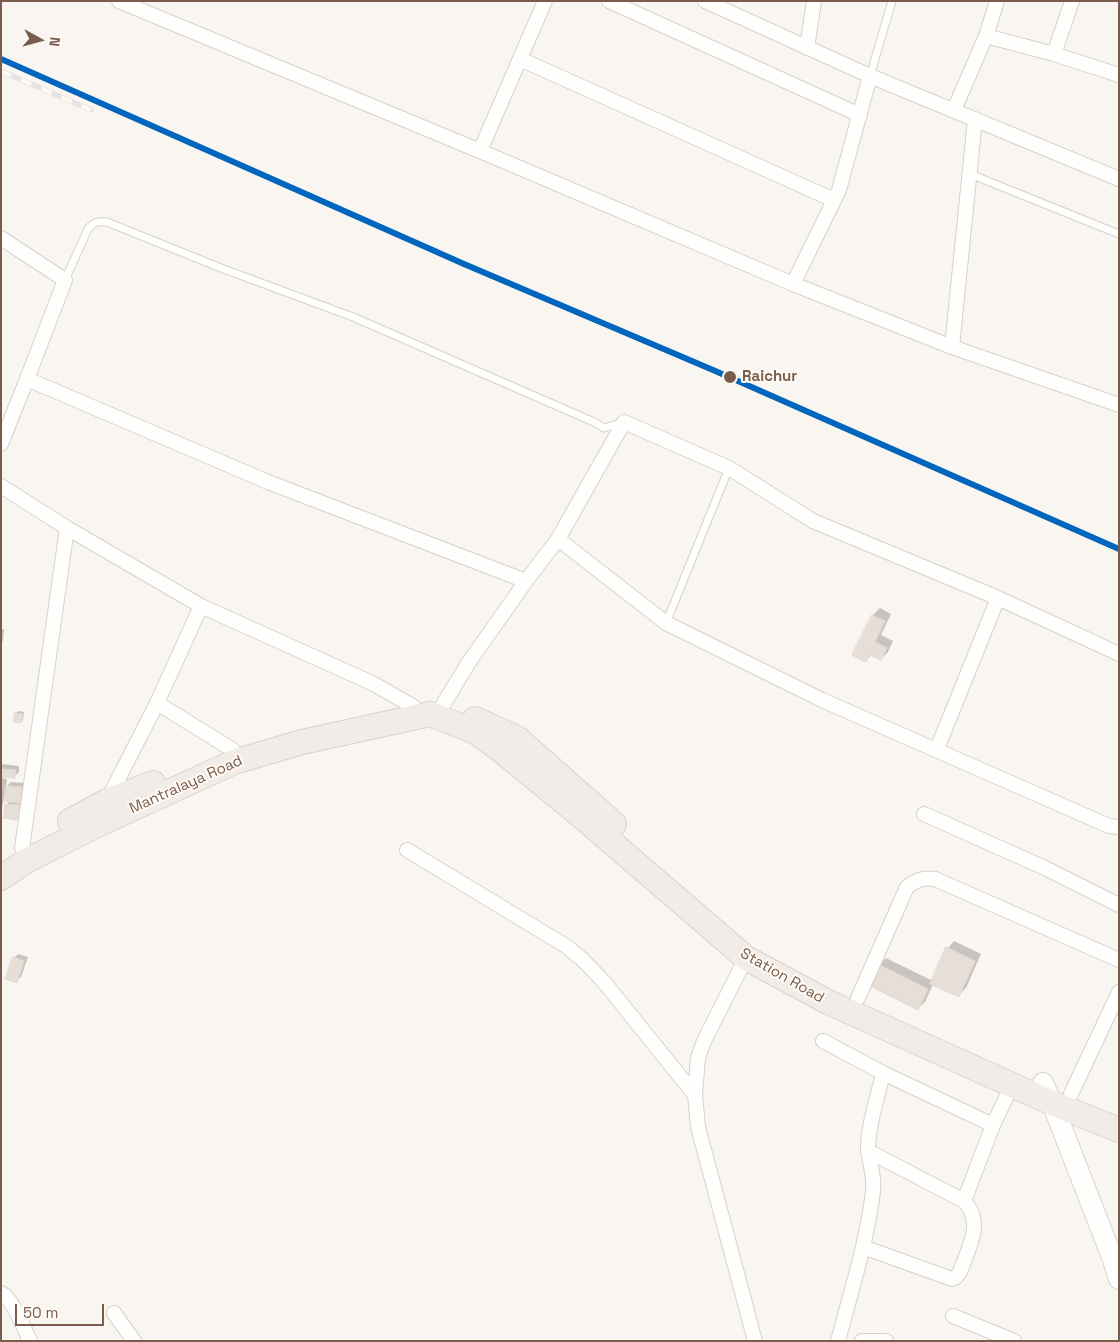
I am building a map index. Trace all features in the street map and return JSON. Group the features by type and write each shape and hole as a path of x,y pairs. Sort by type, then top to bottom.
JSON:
{"highway":[{"name":"Mantralaya Road","path":"1,860 107,801 233,750 295,733 414,707 431,704 441,712"},
{"name":"Mantralaya Road","path":"1,878 26,861 95,826 234,762 302,742 441,712"},
{"name":"Station Road","path":"441,712 476,732 499,749 581,816 746,958 828,1002 1012,1084 1056,1093 1119,1115"},
{"name":"Station Road","path":"441,712 482,721 517,738 590,802 706,910 752,947 832,990 858,998 1017,1073 1056,1093 1119,1130"}],"main road":[{"path":"1056,1093 1115,1258 1119,1279"}],"street":[{"path":"119,1 793,284 952,347 1119,405"},
{"path":"480,151 545,1"},
{"path":"609,1 860,115"},
{"path":"704,1 870,76 1119,178"},
{"path":"807,48 814,1"},
{"path":"954,110 986,36 997,1"},
{"path":"1054,54 1072,1"},
{"path":"986,36 1054,54 1119,75"},
{"path":"520,59 834,200"},
{"path":"793,284 834,200 847,163 870,76"},
{"path":"952,347 975,119"},
{"path":"1,238 64,280 1,444"},
{"path":"27,379 268,482 526,580"},
{"path":"441,712 469,662 526,580 558,539 624,422 729,468 813,521 998,598 1119,654"},
{"path":"1,486 66,528 201,606 374,684 414,707"},
{"path":"22,848 66,528"},
{"path":"558,539 666,623 822,700 1109,826 1119,827"},
{"path":"937,749 998,598"},
{"path":"107,801 157,703 201,606"},
{"path":"157,703 233,750"},
{"path":"924,814 1045,868 1119,905"},
{"path":"407,850 566,946 583,960 604,982 695,1094"},
{"path":"858,998 907,887 916,880 926,878 935,879 1119,960"},
{"path":"746,958 704,1041 698,1058 695,1094 698,1128 754,1341"},
{"path":"1056,1093 1119,992"},
{"path":"823,1041 883,1074 993,1125"},
{"path":"838,1341 862,1247 874,1189 868,1151 869,1136 883,1074"},
{"path":"964,1201 993,1125 1012,1084"},
{"path":"862,1247 952,1279 960,1272 975,1228 975,1217 964,1201 868,1151"},
{"path":"1,1293 5,1295 12,1305 30,1341"},
{"path":"114,1313 134,1341"},
{"path":"954,1316 1014,1341"},
{"path":"862,1341 886,1341"}],"lane":[{"path":"870,76 892,1"},
{"path":"970,174 1119,234"},
{"path":"64,280 88,229 93,223 99,221 107,222 221,268 353,317 604,428 624,422"},
{"path":"666,623 729,468"}],"building":[{"path":"872,615 885,621 875,642 887,648 881,660 870,655 866,662 852,655"},
{"path":"15,713 23,714 21,723 14,722"},
{"path":"1,769 16,770 15,778 1,777"},
{"path":"6,786 22,787 20,803 4,801"},
{"path":"5,804 21,805 20,820 4,818"},
{"path":"946,947 975,961 959,997 930,984"},
{"path":"13,957 24,961 17,983 5,979"},
{"path":"878,964 928,989 918,1010 868,985"}],"railway":[{"path":"1,59 464,264 713,370 1119,549"},
{"path":"1,71 91,110"}],"transit line":[{"path":"1,59 464,264 713,370 1119,549"}],"place":[{"name":"Raichur","path":"730,377"}]}
